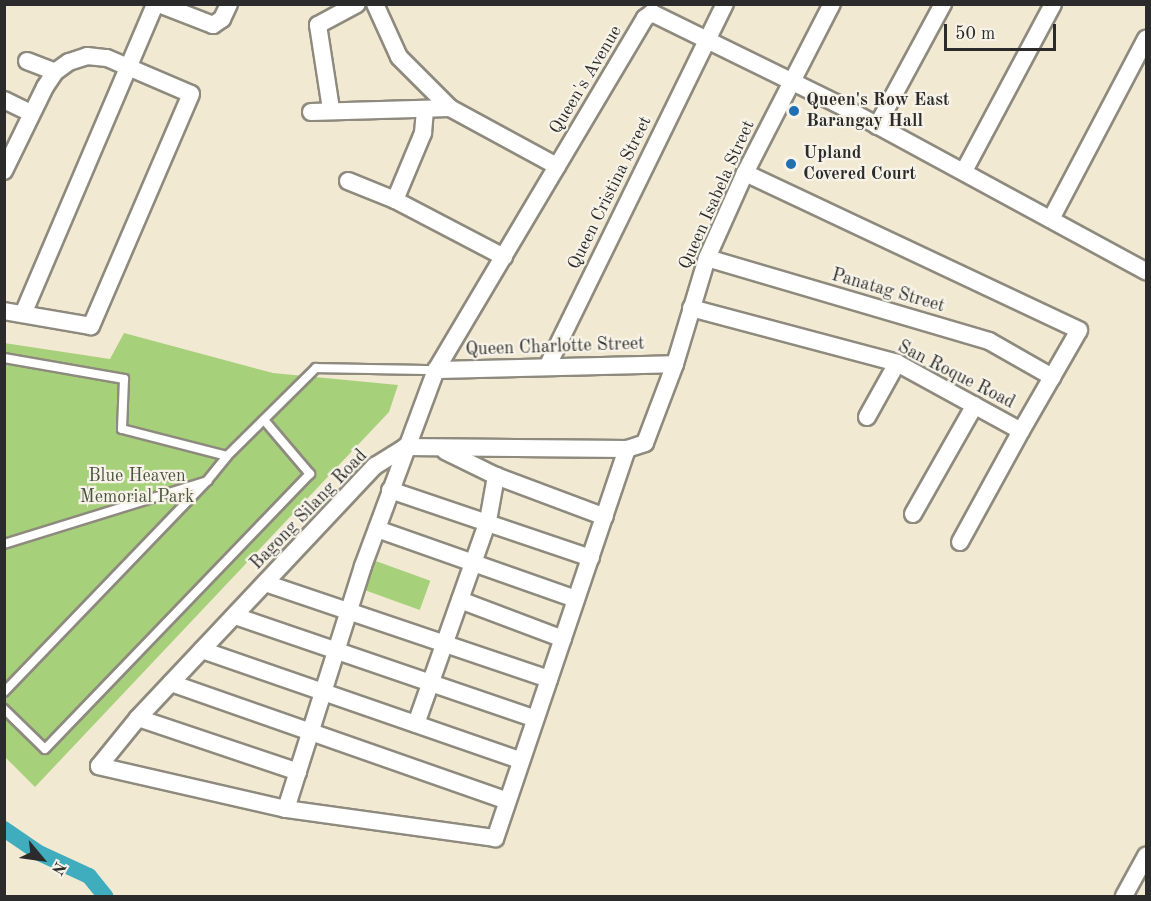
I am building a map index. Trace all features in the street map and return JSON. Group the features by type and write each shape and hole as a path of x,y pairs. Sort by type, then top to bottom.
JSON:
{"street":[{"path":"23,314 157,4 213,25 222,19 229,4"},
{"path":"331,109 318,26 357,4"},
{"path":"375,4 399,57 450,108 557,166"},
{"name":"Queen Cristina Street","path":"548,365 725,4"},
{"name":"Queen Isabela Street","path":"675,364 707,258 745,173 832,4"},
{"path":"877,126 943,4"},
{"path":"964,171 1053,4"},
{"name":"Queen's Avenue","path":"286,809 326,691 376,530 405,447 436,370 645,18 652,13 792,80 1051,219 1144,265"},
{"path":"1051,219 1146,39"},
{"path":"4,171 30,113 55,72 87,56 107,58 129,66 191,94 97,319 85,328 4,311"},
{"path":"27,61 55,72"},
{"path":"4,100 30,113"},
{"path":"311,112 331,109 450,108"},
{"path":"394,200 423,133 425,109"},
{"name":"San Roque Road","path":"691,308 897,363 1021,431 1079,330 745,173"},
{"path":"348,181 394,200 504,257"},
{"name":"Panatag Street","path":"707,258 989,341 1052,377"},
{"path":"867,417 897,363"},
{"path":"405,447 444,450 627,449 645,443 675,364"},
{"name":"Queen Charlotte Street","path":"436,370 548,365 675,364"},
{"path":"913,514 975,405"},
{"path":"960,542 1021,431"},
{"name":"Bagong Silang Road","path":"286,809 99,766 138,718 375,466 405,447"},
{"path":"286,809 489,840 498,833 506,800 627,449"},
{"path":"444,450 496,476 605,517"},
{"path":"416,724 488,521 496,476"},
{"path":"390,490 488,521 591,558"},
{"path":"376,530 474,560 576,599"},
{"path":"265,583 549,679"},
{"path":"460,600 562,639"},
{"path":"235,616 535,719"},
{"path":"202,650 520,760"},
{"path":"171,683 506,800"},
{"path":"138,718 298,772"},
{"path":"1124,897 1146,856"}],"lane":[{"path":"4,358 124,379 122,429 226,456"},
{"path":"4,692 207,481 226,456 316,368 436,370"},
{"path":"4,709 45,749 310,474 264,420"},
{"path":"4,544 207,481"}],"green space":[{"name":"Blue Heaven Memorial Park","path":"124,333 273,373 398,385 389,412 35,787 5,757 4,343 110,359"},
{"path":"373,560 430,581 420,610 362,589"}],"waterway":[{"path":"4,829 39,853 89,876 105,896"}],"place":[{"name":"Queen's Row East Barangay Hall","path":"794,111"},
{"name":"Upland Covered Court","path":"791,164"}]}
